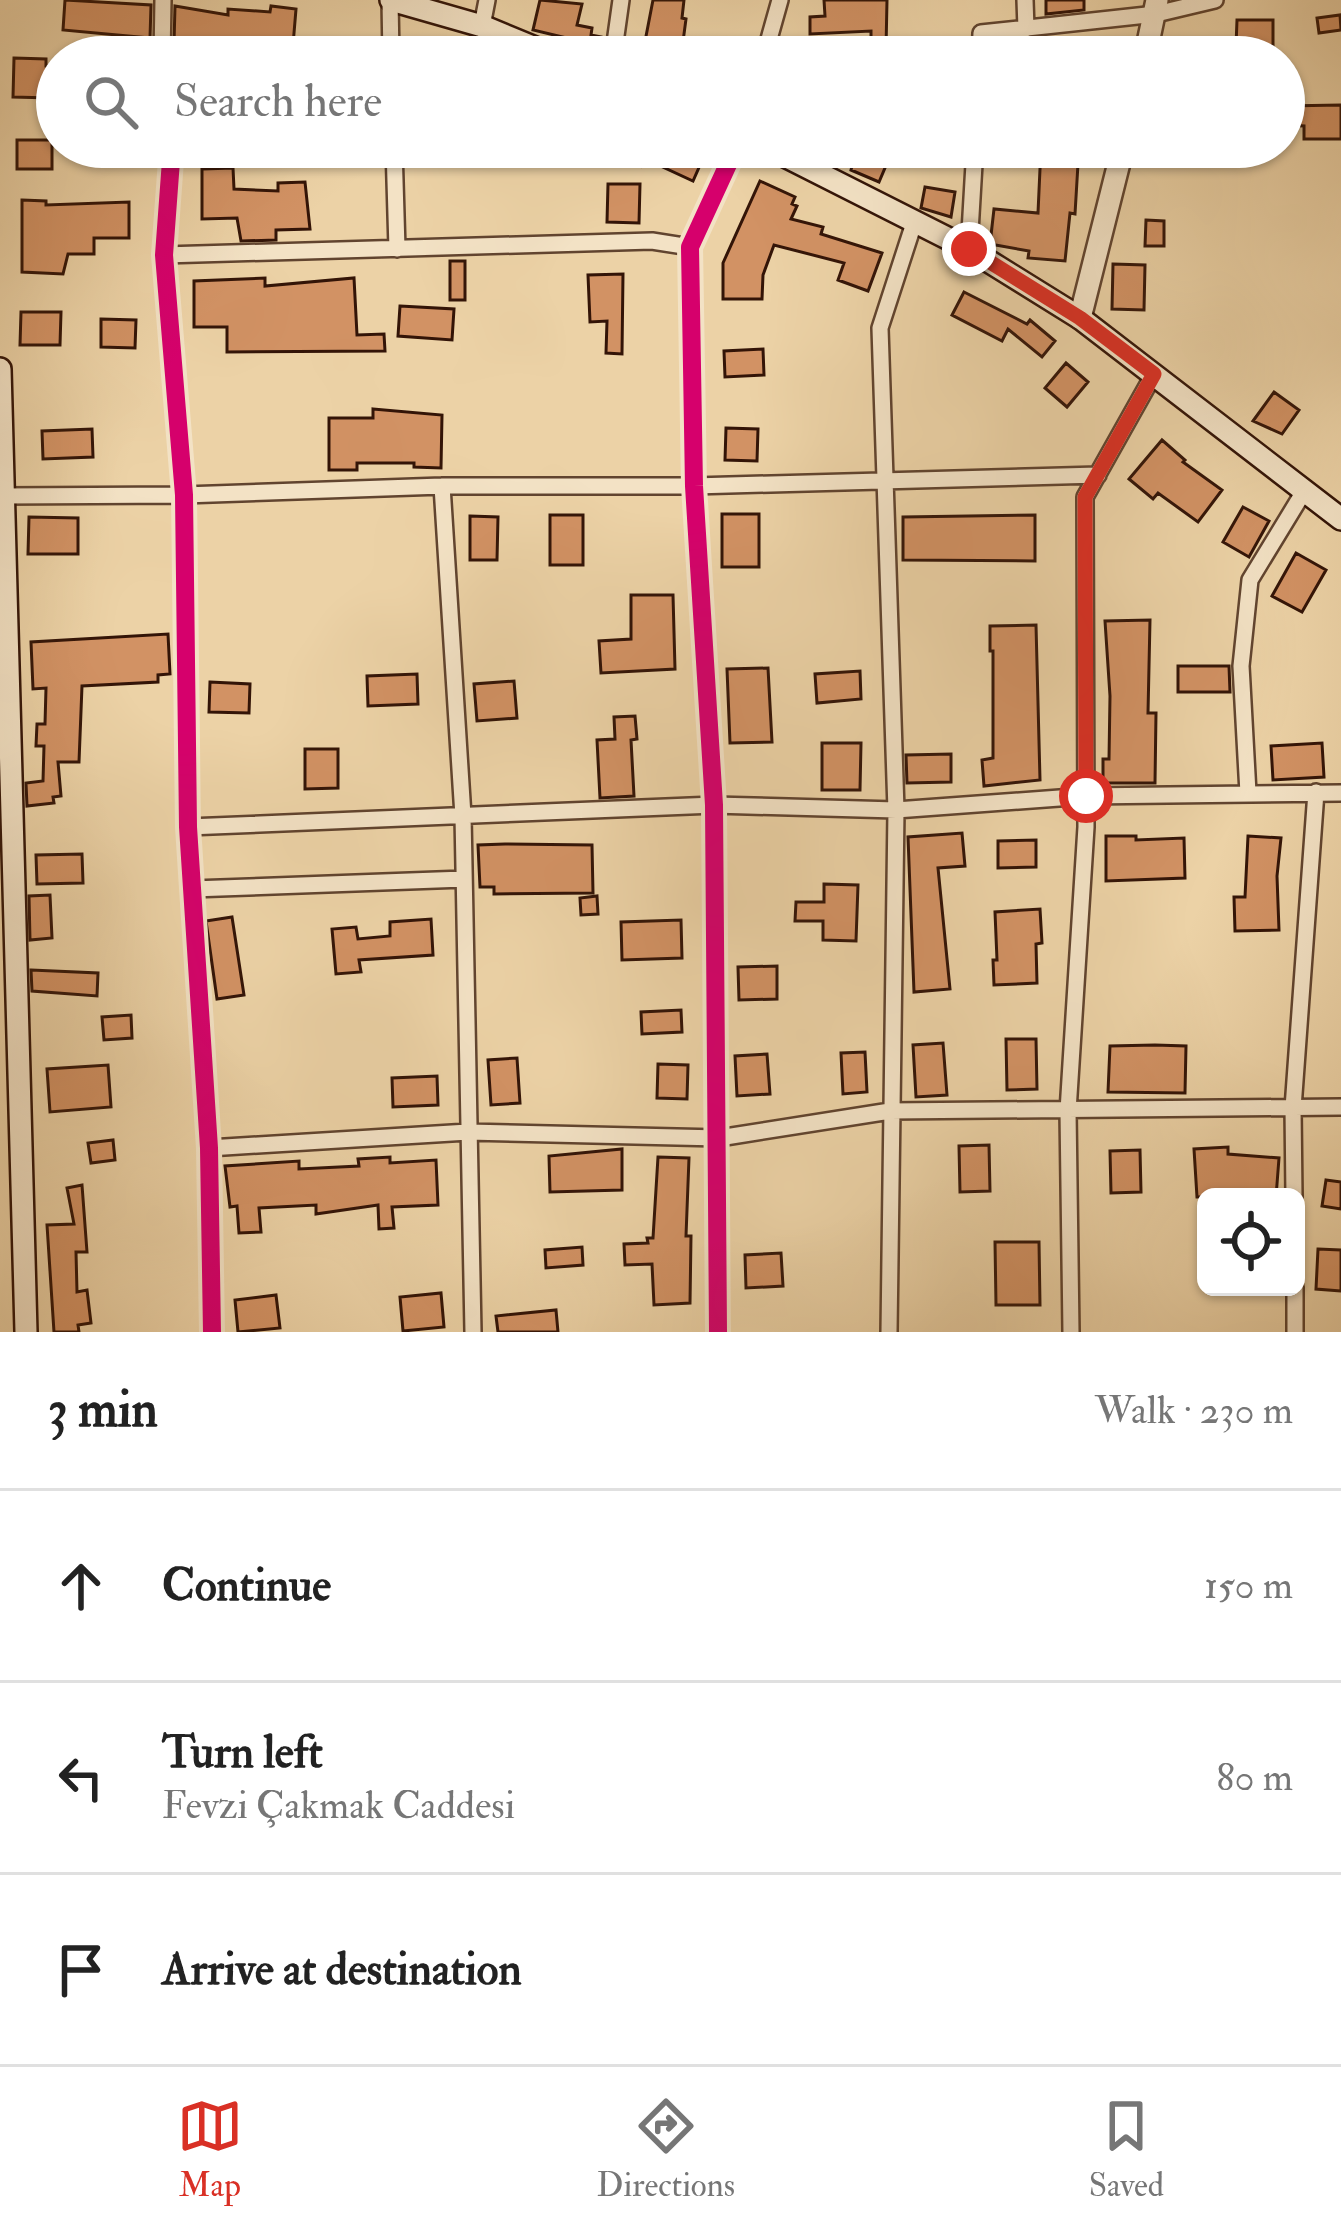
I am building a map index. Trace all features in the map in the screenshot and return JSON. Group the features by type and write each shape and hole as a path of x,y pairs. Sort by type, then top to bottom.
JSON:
{"main road":[{"path":"390,0 506,36"},
{"path":"810,168 969,249 1080,318 1341,519"},
{"path":"1080,318 1118,168"},
{"path":"0,369 7,948 26,1332"}],"street":[{"path":"162,36 163,0"},
{"path":"390,0 391,36"},
{"path":"482,26 487,0"},
{"path":"616,36 621,0"},
{"path":"770,36 780,0"},
{"path":"1024,0 1026,29"},
{"path":"981,36 1216,0"},
{"path":"170,168 164,255 184,496 188,827 209,1148 212,1332"},
{"path":"395,168 397,249"},
{"path":"718,1332 714,805 694,486 690,247 726,168"},
{"path":"969,249 974,168"},
{"path":"889,1332 896,810 880,328 915,220"},
{"path":"164,255 652,241 690,247"},
{"path":"1071,1332 1068,1112 1086,796 1085,497 1154,374"},
{"path":"2,496 1098,475"},
{"path":"442,487 463,816 473,1332"},
{"path":"1248,793 1241,666 1250,580 1303,493"},
{"path":"1294,1188 1293,1108 1316,792"},
{"path":"188,827 714,805 896,810 1086,796 1341,793"},
{"path":"193,889 464,879"},
{"path":"209,1148 468,1132 719,1138 890,1111 1341,1107"},
{"path":"1294,1296 1295,1332"}],"building":[{"path":"65,0 151,5 150,36 63,30"},
{"path":"540,0 582,4 577,25 592,28 591,35 596,36 558,36 533,30"},
{"path":"653,0 684,0 684,36 646,36"},
{"path":"824,0 887,0 886,36 871,36 871,31 810,34 810,17 825,16"},
{"path":"1046,0 1084,0 1084,10 1046,14"},
{"path":"175,6 228,15 228,9 296,9 294,36 174,36"},
{"path":"1340,15 1341,30 1319,33 1317,18"},
{"path":"1237,20 1273,20 1273,36 1236,36"},
{"path":"14,58 36,59 36,98 13,97"},
{"path":"1341,105 1341,139 1305,139 1305,106"},
{"path":"17,140 36,140 36,168 52,168 52,169 17,169"},
{"path":"233,168 234,189 278,191 278,183 305,182 310,229 276,230 276,240 241,241 237,218 202,219 202,169"},
{"path":"665,168 699,168 693,181"},
{"path":"852,168 885,168 879,182"},
{"path":"1040,168 1078,168 1065,261 1028,258 1029,251 990,244 994,209 1038,213"},
{"path":"760,181 795,197 791,219 823,227 821,234 882,253 868,291 838,280 844,263 774,245 763,275 762,299 723,299 723,263"},
{"path":"608,184 640,184 639,223 607,222"},
{"path":"925,187 955,192 951,217 921,208"},
{"path":"22,200 46,201 46,205 129,202 129,238 94,238 94,254 68,254 63,274 22,272"},
{"path":"1146,220 1164,221 1164,246 1145,246"},
{"path":"450,261 465,261 465,300 450,300"},
{"path":"1113,264 1145,265 1144,310 1112,309"},
{"path":"623,274 622,354 606,353 607,321 590,322 588,275"},
{"path":"265,278 265,286 354,278 357,335 384,334 385,351 227,352 227,327 194,327 194,281"},
{"path":"964,292 1027,324 1030,320 1055,341 1042,357 1008,329 1002,341 952,315"},
{"path":"400,306 454,309 452,340 398,336"},
{"path":"21,312 61,312 60,345 20,345"},
{"path":"101,319 136,320 135,348 101,347"},
{"path":"763,349 764,375 725,377 724,351"},
{"path":"1066,363 1088,382 1067,407 1045,388"},
{"path":"1274,392 1299,410 1282,434 1253,421"},
{"path":"373,409 442,415 441,468 357,463 357,470 329,470 329,418 373,418"},
{"path":"726,428 758,429 757,461 725,460"},
{"path":"92,429 93,457 43,459 42,431"},
{"path":"1162,440 1222,490 1198,522 1158,493 1153,499 1129,479"},
{"path":"1243,507 1269,521 1249,557 1223,542"},
{"path":"722,514 759,514 759,567 722,567"},
{"path":"550,515 583,515 583,565 550,565"},
{"path":"1035,515 1035,561 903,560 903,517"},
{"path":"470,516 498,517 497,560 470,560"},
{"path":"29,517 78,518 78,554 28,554"},
{"path":"1296,553 1326,570 1302,612 1272,596"},
{"path":"631,595 673,595 675,669 601,673 599,641 631,639"},
{"path":"1150,620 1148,713 1156,713 1155,783 1103,783 1103,759 1109,759 1110,696 1105,621"},
{"path":"1036,625 1040,780 984,786 982,760 993,758 990,626"},
{"path":"168,634 170,674 158,675 158,682 82,686 79,762 58,762 61,796 53,797 54,803 27,806 26,783 43,781 44,746 36,746 37,724 45,724 46,688 33,689 31,642"},
{"path":"1178,666 1229,666 1230,692 1178,692"},
{"path":"768,668 772,742 730,743 727,669"},
{"path":"860,671 861,699 817,703 815,674"},
{"path":"417,674 418,704 368,706 367,676"},
{"path":"514,681 517,718 477,721 474,684"},
{"path":"210,682 250,684 249,713 209,712"},
{"path":"635,716 637,739 631,740 634,796 600,798 597,740 615,739 614,717"},
{"path":"822,743 861,743 860,790 822,790"},
{"path":"1322,743 1324,777 1273,780 1271,746"},
{"path":"305,749 338,749 338,788 305,789"},
{"path":"951,754 951,782 907,783 906,755"},
{"path":"962,833 965,866 938,868 950,989 914,992 908,837"},
{"path":"1106,836 1184,838 1185,878 1106,881"},
{"path":"1248,836 1281,838 1279,930 1235,931 1234,897 1245,897"},
{"path":"1036,840 1036,867 998,868 998,841"},
{"path":"478,845 592,845 593,893 494,894 494,887 480,887"},
{"path":"82,854 83,883 37,884 36,855"},
{"path":"824,884 858,885 856,941 823,940 823,921 795,921 796,902 824,902"},
{"path":"50,895 52,938 30,940 29,896"},
{"path":"597,896 598,914 581,915 580,898"},
{"path":"1040,909 1037,983 994,985 995,912"},
{"path":"232,917 244,995 217,999 206,921"},
{"path":"431,919 433,955 359,960 361,972 336,974 332,929 356,927 358,939 390,936 390,922"},
{"path":"681,920 682,958 622,960 621,922"},
{"path":"777,966 777,999 739,1000 738,967"},
{"path":"31,970 98,973 97,996 32,991"},
{"path":"681,1010 682,1032 642,1034 641,1012"},
{"path":"131,1015 132,1038 104,1040 102,1017"},
{"path":"1006,1039 1036,1039 1037,1089 1007,1090"},
{"path":"943,1043 947,1095 916,1097 913,1045"},
{"path":"1110,1046 1186,1046 1185,1093 1108,1092"},
{"path":"865,1052 867,1092 843,1094 841,1053"},
{"path":"767,1054 770,1094 737,1096 735,1056"},
{"path":"517,1058 520,1103 491,1105 488,1060"},
{"path":"658,1064 688,1065 687,1099 657,1098"},
{"path":"108,1065 111,1107 50,1112 47,1069"},
{"path":"437,1076 438,1105 393,1107 392,1078"},
{"path":"113,1140 115,1160 91,1163 88,1143"},
{"path":"989,1145 990,1191 960,1192 959,1146"},
{"path":"1228,1147 1228,1154 1279,1158 1277,1188 1197,1188 1197,1197 1194,1149"},
{"path":"622,1149 622,1190 550,1192 549,1156"},
{"path":"1140,1150 1141,1192 1111,1193 1110,1151"},
{"path":"390,1157 390,1163 436,1160 438,1205 392,1207 394,1228 379,1229 378,1205 316,1214 316,1205 259,1208 261,1232 239,1233 225,1166 299,1161 299,1169 359,1166 358,1159"},
{"path":"658,1157 689,1158 690,1303 654,1305 652,1264 625,1265 624,1244 648,1243 647,1238 653,1238"},
{"path":"1326,1180 1341,1182 1341,1209 1322,1206"},
{"path":"82,1185 87,1252 76,1252 77,1292 87,1290 91,1323 78,1325 79,1332 54,1332 47,1225 74,1224 67,1188"},
{"path":"995,1242 1039,1242 1040,1305 996,1305"},
{"path":"582,1247 583,1265 546,1268 545,1250"},
{"path":"1318,1249 1341,1250 1341,1291 1316,1289"},
{"path":"781,1253 783,1286 746,1288 745,1255"},
{"path":"441,1293 444,1327 403,1331 400,1297"},
{"path":"276,1295 280,1328 238,1332 235,1300"},
{"path":"556,1310 558,1332 498,1332 496,1316"}],"cycle path":[{"path":"170,168 164,255 184,495 188,827 209,1148 212,1332"},
{"path":"718,1332 714,805 694,486 690,247 726,168"}],"route":[{"path":"969,249 1080,318 1154,374 1085,497 1086,796"}]}
